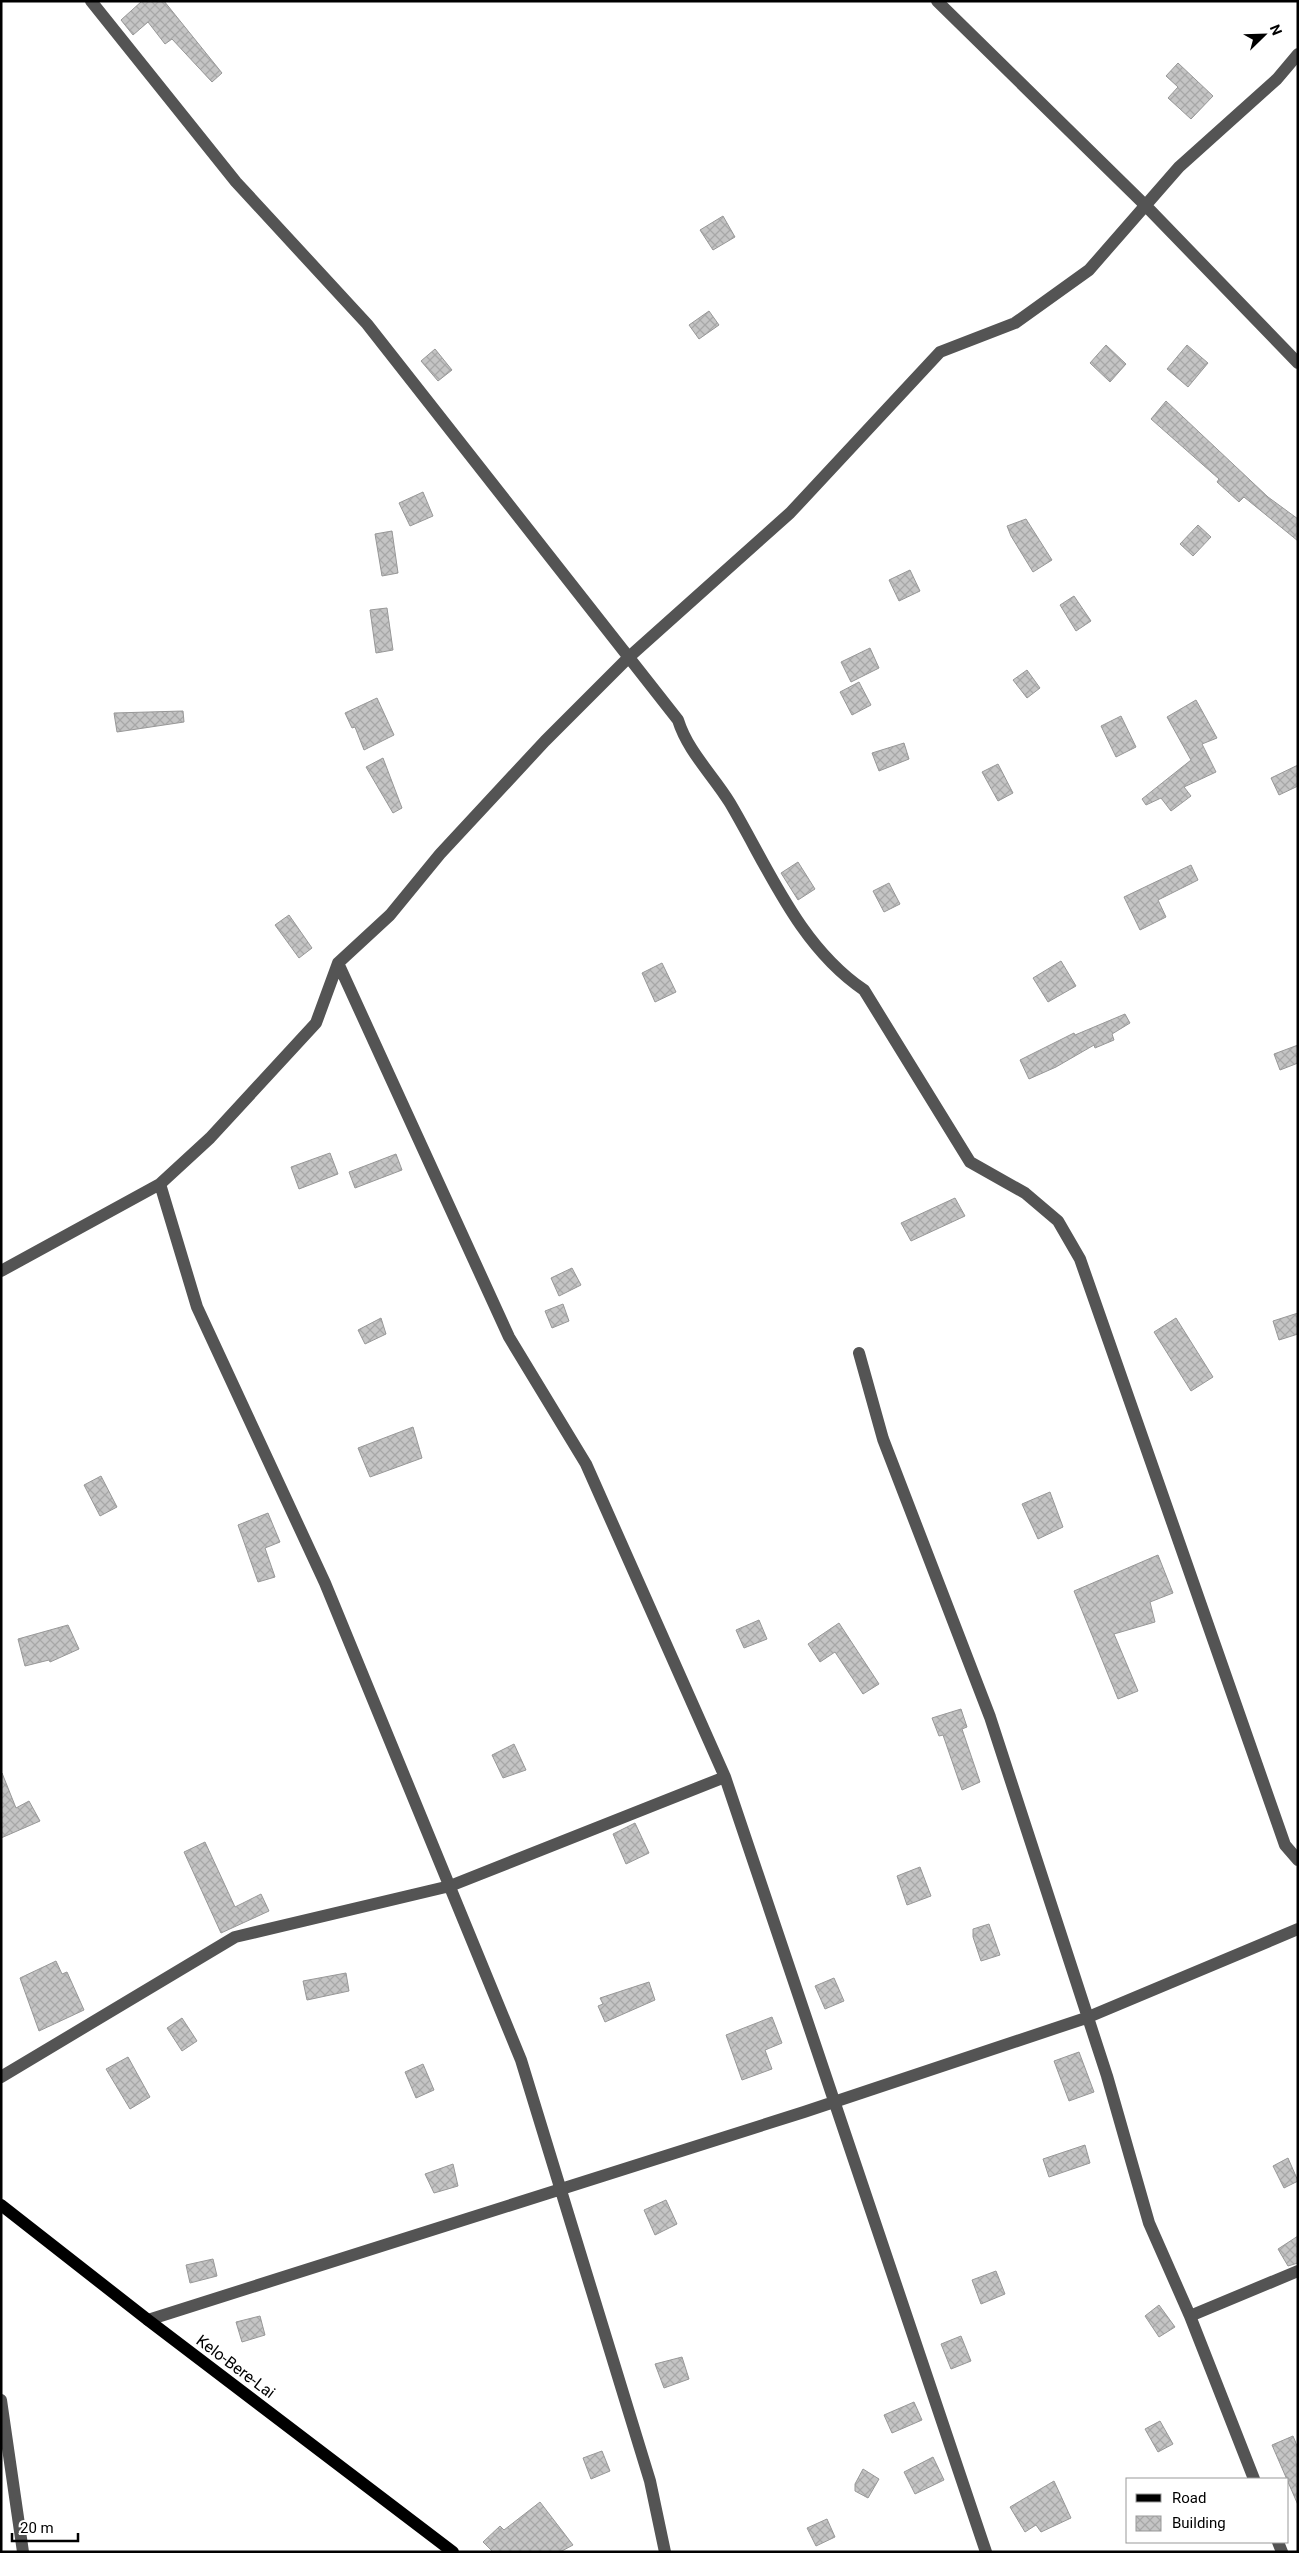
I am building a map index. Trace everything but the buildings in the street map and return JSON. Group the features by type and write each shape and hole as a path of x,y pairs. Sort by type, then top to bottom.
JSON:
{"main road":[{"name":"Kelo-Bere-Lai","path":"1,2205 148,2320 453,2552"}],"street":[{"path":"91,1 236,182 367,324 678,720 683,737 729,802 797,922 843,976 864,990 970,1162 1025,1193 1058,1221 1080,1259 1285,1845 1298,1860"},
{"path":"937,1 1146,206 1298,363"},
{"path":"1,1271 160,1184 210,1138 316,1023 338,963 390,915 440,854 544,741 629,657 790,512 940,352 1015,323 1089,270 1179,168 1277,79 1298,54"},
{"path":"338,963 509,1337 586,1464 725,1777 986,2552"},
{"path":"160,1184 198,1307 325,1583 521,2060 650,2481 665,2552"},
{"path":"859,1353 883,1439 990,1717 1086,2018 1107,2076 1149,2223 1190,2316 1254,2478"},
{"path":"1,2078 235,1937 450,1886 725,1777"},
{"path":"148,2320 834,2102 1086,2018 1298,1929"},
{"path":"1190,2316 1298,2271"},
{"path":"1,2400 23,2552"}]}
